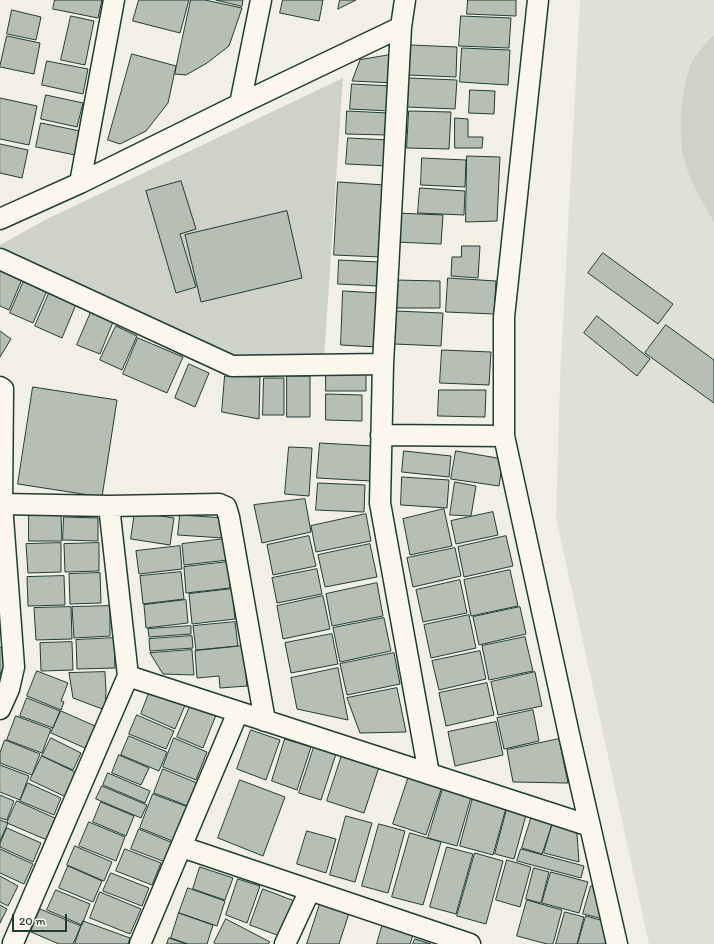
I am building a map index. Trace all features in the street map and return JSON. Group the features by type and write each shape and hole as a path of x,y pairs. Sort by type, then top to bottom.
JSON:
{"street":[{"path":"80,183 114,0"},
{"path":"240,104 261,0"},
{"path":"405,0 401,28 384,364 380,503 429,774"},
{"path":"538,0 504,317 504,436 570,739 618,944"},
{"path":"0,219 80,183 240,104 401,28"},
{"path":"0,259 232,366 384,364"},
{"path":"0,387 3,389 2,504 14,667 9,689 0,709"},
{"path":"381,435 504,436"},
{"path":"2,504 109,506 219,504 226,507 265,721"},
{"path":"10,943 128,676 109,506"},
{"path":"128,676 590,826"},
{"path":"140,944 238,712"},
{"path":"182,847 470,944"},
{"path":"285,944 310,890"}],"shaded area":[{"path":"580,0 714,0 714,944 649,944 556,518 560,380"},
{"path":"714,35 714,222 696,190 685,164 681,145 681,109 685,85 691,64 698,52"},
{"path":"343,78 324,358 236,363 0,247 0,245 47,219"}],"building":[{"path":"55,0 102,0 98,18 53,9"},
{"path":"139,0 189,0 180,33 133,21"},
{"path":"191,0 205,0 242,8 229,46 207,63 186,75 175,74"},
{"path":"216,0 243,0 242,6"},
{"path":"283,0 323,0 319,21 280,13"},
{"path":"340,0 356,0 338,9"},
{"path":"468,0 516,0 516,16 467,14"},
{"path":"12,10 41,17 36,40 7,34"},
{"path":"71,16 94,21 85,65 61,60"},
{"path":"461,16 511,18 509,48 459,46"},
{"path":"7,36 40,43 34,74 0,67"},
{"path":"410,45 457,47 456,77 408,75"},
{"path":"462,48 510,50 508,85 460,82"},
{"path":"132,54 176,66 168,103 146,131 120,144 108,140"},
{"path":"396,54 394,83 352,81 360,60"},
{"path":"47,61 88,69 83,94 42,85"},
{"path":"409,78 457,80 455,109 407,107"},
{"path":"352,84 392,86 390,111 350,109"},
{"path":"470,90 495,91 494,114 469,113"},
{"path":"46,95 83,103 77,127 41,119"},
{"path":"0,98 37,106 29,145 0,139"},
{"path":"347,111 388,113 387,135 346,134"},
{"path":"409,111 451,112 449,149 407,148"},
{"path":"455,118 468,119 468,137 483,137 482,148 455,148"},
{"path":"41,123 80,131 75,155 36,147"},
{"path":"348,138 390,140 389,166 346,164"},
{"path":"0,144 28,150 22,178 0,173"},
{"path":"467,156 500,157 497,221 466,222"},
{"path":"422,158 466,160 465,187 421,185"},
{"path":"181,181 196,229 180,234 196,287 176,293 146,191"},
{"path":"338,182 385,185 381,257 334,255"},
{"path":"420,188 465,191 464,215 418,213"},
{"path":"287,211 302,278 201,302 185,235"},
{"path":"396,213 443,215 441,244 395,242"},
{"path":"462,246 480,246 478,278 451,276 452,257 461,257"},
{"path":"603,253 673,304 658,324 588,273"},
{"path":"339,260 379,262 378,286 338,284"},
{"path":"0,270 22,279 9,310 0,306"},
{"path":"26,276 49,286 33,323 10,313"},
{"path":"448,278 496,281 494,314 446,312"},
{"path":"394,280 440,281 440,308 394,308"},
{"path":"50,291 77,302 62,338 35,326"},
{"path":"343,291 379,293 377,347 341,345"},
{"path":"395,311 443,313 441,346 394,344"},
{"path":"91,312 113,322 100,354 77,345"},
{"path":"597,316 650,359 637,376 584,333"},
{"path":"666,325 714,360 714,403 645,353"},
{"path":"116,326 137,336 122,370 100,360"},
{"path":"0,331 11,339 0,357"},
{"path":"138,338 183,357 167,393 123,374"},
{"path":"442,350 491,352 489,385 440,383"},
{"path":"189,364 209,373 195,407 175,398"},
{"path":"326,366 366,366 366,391 326,391"},
{"path":"225,376 260,377 259,419 222,412"},
{"path":"287,376 310,376 310,417 287,417"},
{"path":"264,378 284,378 284,415 263,415"},
{"path":"33,387 117,400 102,497 18,484"},
{"path":"439,390 486,390 485,417 438,416"},
{"path":"326,394 362,395 362,421 326,420"},
{"path":"320,443 373,446 371,481 317,478"},
{"path":"289,447 312,448 309,496 285,494"},
{"path":"404,451 451,456 449,477 402,472"},
{"path":"456,451 503,459 499,486 451,479"},
{"path":"402,477 449,480 447,508 401,505"},
{"path":"455,482 476,486 471,516 450,515"},
{"path":"318,483 365,485 364,512 316,510"},
{"path":"305,499 311,532 262,543 254,505"},
{"path":"444,509 452,546 410,555 403,519"},
{"path":"135,512 174,518 170,545 131,539"},
{"path":"493,512 498,535 456,544 451,521"},
{"path":"366,514 371,541 316,552 311,526"},
{"path":"29,515 61,515 62,541 29,541"},
{"path":"180,515 225,518 223,538 178,535"},
{"path":"64,517 98,518 98,541 63,540"},
{"path":"309,536 316,566 273,575 267,545"},
{"path":"506,536 513,566 464,577 458,547"},
{"path":"225,539 228,560 184,565 182,544"},
{"path":"61,543 61,572 28,573 26,544"},
{"path":"99,543 99,571 65,572 64,544"},
{"path":"370,544 377,577 325,587 318,555"},
{"path":"180,546 182,569 139,574 136,551"},
{"path":"455,548 461,576 413,587 407,558"},
{"path":"228,562 230,588 186,593 184,567"},
{"path":"317,569 322,594 277,603 272,578"},
{"path":"510,570 518,606 471,616 464,580"},
{"path":"181,572 184,599 143,604 140,576"},
{"path":"100,573 101,603 70,604 69,574"},
{"path":"64,576 65,605 28,606 27,577"},
{"path":"460,580 467,613 423,622 416,590"},
{"path":"377,583 383,616 332,626 326,594"},
{"path":"232,589 235,619 192,624 189,594"},
{"path":"323,596 330,629 283,639 277,606"},
{"path":"186,600 188,623 146,628 144,605"},
{"path":"110,606 110,636 74,638 72,607"},
{"path":"71,607 72,639 36,640 34,608"},
{"path":"520,607 526,634 479,645 473,617"},
{"path":"469,615 476,648 431,658 424,625"},
{"path":"384,618 391,651 340,662 333,628"},
{"path":"235,622 238,646 196,650 193,626"},
{"path":"191,626 191,634 149,637 148,629"},
{"path":"332,634 338,664 291,673 285,643"},
{"path":"192,636 193,648 150,651 149,639"},
{"path":"525,637 533,671 489,680 482,646"},
{"path":"114,638 115,668 77,669 76,640"},
{"path":"72,642 73,670 41,671 40,643"},
{"path":"243,646 247,686 220,688 219,676 197,678 195,651"},
{"path":"0,647 10,652 0,675"},
{"path":"192,650 194,675 163,674 150,653"},
{"path":"480,651 486,679 439,690 432,661"},
{"path":"394,653 400,684 347,695 340,664"},
{"path":"338,668 348,720 297,709 291,678"},
{"path":"37,671 68,683 61,701 64,702 61,710 27,696"},
{"path":"105,672 105,710 73,698 69,673"},
{"path":"535,672 542,706 498,715 491,682"},
{"path":"487,683 494,715 446,726 439,693"},
{"path":"151,688 186,703 175,729 141,714"},
{"path":"397,688 406,732 360,733 347,698"},
{"path":"27,698 60,711 53,728 20,716"},
{"path":"191,704 216,715 203,748 177,737"},
{"path":"533,710 539,741 504,749 497,718"},
{"path":"61,711 95,726 85,748 51,733"},
{"path":"137,715 174,731 166,749 129,734"},
{"path":"16,716 51,729 42,753 7,740"},
{"path":"496,722 503,755 455,766 448,732"},
{"path":"251,730 280,740 266,780 237,769"},
{"path":"129,736 167,752 159,771 121,755"},
{"path":"51,738 81,753 73,770 42,756"},
{"path":"174,738 207,752 196,780 163,767"},
{"path":"285,739 311,747 297,790 272,781"},
{"path":"559,739 568,783 513,782 507,750"},
{"path":"5,740 40,754 32,775 0,763 0,753"},
{"path":"314,747 336,754 321,800 299,793"},
{"path":"119,755 149,768 141,785 112,773"},
{"path":"342,755 379,767 364,813 327,801"},
{"path":"42,756 77,773 66,797 30,780"},
{"path":"0,765 29,776 20,800 0,792"},
{"path":"163,769 197,783 188,806 154,793"},
{"path":"108,773 150,791 145,803 103,785"},
{"path":"409,776 442,787 426,835 393,824"},
{"path":"240,780 285,797 263,856 218,838"},
{"path":"28,783 61,798 54,815 20,801"},
{"path":"444,785 472,794 457,846 428,838"},
{"path":"102,786 147,805 141,818 96,799"},
{"path":"153,794 188,807 175,842 140,828"},
{"path":"0,795 14,801 7,820 0,818"},
{"path":"473,798 506,808 493,855 460,846"},
{"path":"17,801 57,819 47,840 7,823"},
{"path":"101,802 134,816 126,836 93,822"},
{"path":"507,809 526,815 514,859 495,854"},
{"path":"533,812 554,819 542,854 522,848"},
{"path":"346,816 372,823 355,882 330,875"},
{"path":"554,818 577,834 579,862 544,853"},
{"path":"0,820 8,823 0,841"},
{"path":"89,822 125,837 116,861 79,846"},
{"path":"379,824 405,831 388,893 362,886"},
{"path":"7,828 41,843 33,862 0,847"},
{"path":"139,829 173,843 165,862 131,849"},
{"path":"307,831 336,839 326,873 297,864"},
{"path":"410,833 441,842 423,905 392,897"},
{"path":"75,846 112,862 104,881 67,865"},
{"path":"447,847 473,854 456,914 430,907"},
{"path":"0,849 33,864 24,884 0,873"},
{"path":"125,849 161,863 152,885 116,871"},
{"path":"521,849 584,866 581,878 517,861"},
{"path":"475,853 503,861 486,924 457,916"},
{"path":"507,860 531,867 520,907 496,900"},
{"path":"68,866 102,881 93,902 59,888"},
{"path":"200,867 233,878 225,900 193,889"},
{"path":"534,868 549,872 541,903 526,899"},
{"path":"551,872 588,882 579,913 542,903"},
{"path":"111,873 149,888 142,906 103,891"},
{"path":"0,876 18,886 8,906 0,902"},
{"path":"238,879 260,886 247,923 226,915"},
{"path":"591,886 602,889 608,920 583,914"},
{"path":"188,888 225,901 217,926 179,913"},
{"path":"263,889 297,902 285,938 250,925"},
{"path":"56,890 90,904 82,925 47,910"},
{"path":"100,892 141,909 130,934 90,918"},
{"path":"527,900 562,910 553,944 547,944 517,936"},
{"path":"320,904 349,913 339,944 307,944"},
{"path":"0,905 7,909 0,923"},
{"path":"40,909 81,926 73,944 59,944 31,932"},
{"path":"565,912 584,917 577,944 556,944"},
{"path":"179,913 213,925 207,944 188,944 171,938"},
{"path":"586,916 611,923 605,944 578,944"},
{"path":"226,919 270,942 268,944 214,943"},
{"path":"83,921 130,938 128,944 75,944"},
{"path":"383,923 414,932 410,944 377,944"},
{"path":"169,938 186,944 167,944"},
{"path":"415,939 431,944 413,944"}]}
